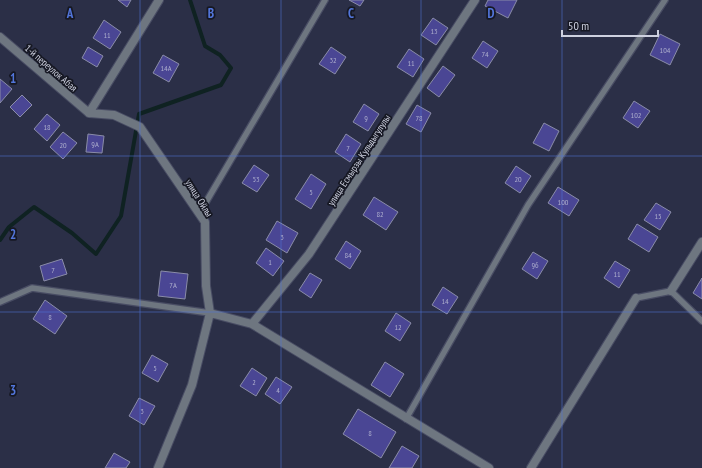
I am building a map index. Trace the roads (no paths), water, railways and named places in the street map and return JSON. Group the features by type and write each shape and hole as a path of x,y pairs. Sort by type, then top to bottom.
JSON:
{"street":[{"path":"89,113 159,0"},
{"name":"улица Есмырзы Кульдыгулулы","path":"252,324 309,254 475,0"},
{"name":"1-й переулок Абая","path":"0,37 89,113"},
{"name":"улица Ойлы","path":"89,113 114,115 140,127 205,222 206,286 210,313 192,386 158,468"},
{"path":"671,291 702,242"},
{"path":"531,468 636,298"},
{"path":"210,313 252,324 406,419 490,468"}],"lane":[{"path":"199,214 326,0"},
{"path":"406,419 528,206 665,0"},
{"path":"0,302 32,288 210,313"},
{"path":"636,298 671,291 702,321"}],"waterway":[{"path":"0,240 9,227 34,207 72,233 96,254 121,216 139,114 221,85 231,68 220,55 205,46 190,0"}]}
